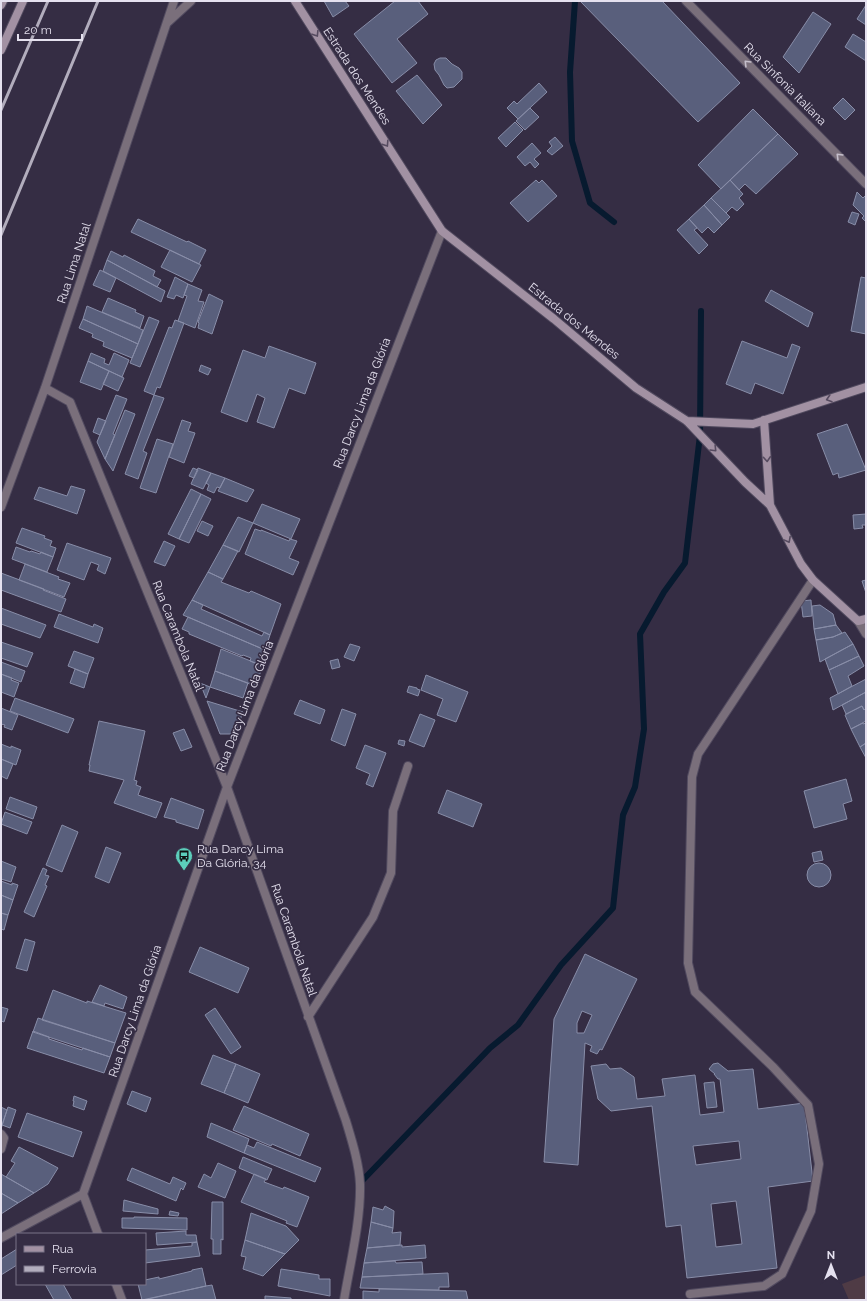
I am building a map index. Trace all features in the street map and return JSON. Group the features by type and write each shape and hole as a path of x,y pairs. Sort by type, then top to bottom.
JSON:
{"street":[{"path":"1,5 3,1"},
{"path":"1,50 23,1"},
{"name":"Rua Lima Natal","path":"1,508 45,388 174,1"},
{"name":"Rua Lima Natal","path":"166,24 191,1"},
{"name":"Estrada dos Mendes","path":"295,1 442,231 554,319 636,388 687,421 745,482 770,505 801,564 814,580 862,620 866,634"},
{"name":"Rua Sinfonia Italiana","path":"686,1 866,184"},
{"name":"Rua Darcy Lima da Glória","path":"83,1194 227,787 442,231"},
{"path":"687,421 753,424 866,387"},
{"name":"Rua Carambola Natal","path":"45,388 70,402 227,787 346,1121 356,1156 360,1184 357,1223 344,1300"},
{"path":"764,420 770,505"},
{"path":"690,1294 764,1286 782,1274 811,1211 819,1164 808,1105 773,1067 695,992 688,963 692,777 698,754 814,580"},
{"path":"308,1017 373,917 391,873 393,811 408,766"},
{"path":"1,1134 4,1138 1,1149"},
{"path":"1,1238 83,1194 98,1233"},
{"path":"116,1285 122,1300"}],"shaded area":[{"path":"866,1275 866,1300 849,1300 842,1284"}],"building":[{"path":"324,1 345,1 349,6 333,17"},
{"path":"395,1 418,1 428,14 397,39 417,63 392,83 354,34"},
{"path":"581,1 662,1 740,83 698,122"},
{"path":"866,5 866,25 857,19"},
{"path":"813,12 831,24 799,73 783,57"},
{"path":"853,34 866,42 866,61 845,47"},
{"path":"446,58 462,72 462,79 454,87 447,88 435,70 434,64 436,60"},
{"path":"417,75 442,105 423,124 396,91"},
{"path":"539,83 547,92 518,119 507,108 514,101 517,104"},
{"path":"843,98 855,110 845,120 833,108"},
{"path":"530,108 539,117 525,130 516,121"},
{"path":"753,109 778,134 721,189 698,165"},
{"path":"515,122 523,130 506,147 498,138"},
{"path":"778,134 798,154 756,194 745,184 739,190 730,180"},
{"path":"555,137 563,146 552,155 547,151 552,146 549,142"},
{"path":"532,143 541,153 534,159 539,164 535,168 530,162 525,166 517,157"},
{"path":"536,180 539,183 542,180 557,196 528,222 510,203"},
{"path":"730,180 743,194 739,198 744,204 737,211 732,207 726,213 711,198"},
{"path":"857,192 863,198 865,196 866,197 866,222 862,218 864,216 853,205"},
{"path":"711,198 730,217 722,225 704,205"},
{"path":"704,205 722,225 714,233 708,227 702,233 689,219"},
{"path":"852,212 859,214 855,225 848,222"},
{"path":"138,219 206,250 199,264 131,232"},
{"path":"689,219 697,228 694,230 708,245 699,254 677,230"},
{"path":"170,250 201,265 192,282 161,267"},
{"path":"111,251 123,257 124,255 155,271 153,276 161,280 157,287 107,260"},
{"path":"107,260 165,291 161,302 103,271"},
{"path":"100,270 116,278 110,292 93,285"},
{"path":"175,277 188,284 183,298 176,295 174,299 167,297"},
{"path":"861,277 866,278 866,334 851,331"},
{"path":"188,284 202,290 198,301 204,302 195,328 178,321 187,296 184,295"},
{"path":"771,290 813,313 808,327 765,301"},
{"path":"209,294 223,301 212,334 198,328 198,322"},
{"path":"108,298 136,310 135,312 144,316 140,328 102,312"},
{"path":"87,306 143,330 138,344 83,319"},
{"path":"149,317 159,321 140,367 130,363"},
{"path":"83,319 138,344 132,358 103,346 104,342 92,337 93,334 79,328"},
{"path":"175,320 184,323 160,388 157,387 154,395 144,391 169,327 172,328"},
{"path":"742,341 787,358 792,344 800,347 783,394 755,383 751,394 726,384"},
{"path":"269,346 316,363 305,394 289,388 274,428 257,422 265,398 257,394 247,422 221,412 243,350 265,358"},
{"path":"91,353 105,359 104,363 109,365 114,353 129,360 122,377 88,361"},
{"path":"88,361 109,371 101,390 80,382"},
{"path":"201,365 211,369 208,375 199,371"},
{"path":"109,371 124,378 118,391 103,384"},
{"path":"116,395 127,399 105,459 97,442"},
{"path":"154,395 164,398 143,451 147,453 138,479 125,474"},
{"path":"125,410 135,414 113,471 105,459"},
{"path":"98,418 106,421 100,435 93,432"},
{"path":"182,420 191,423 188,431 195,433 184,463 169,457"},
{"path":"847,424 866,470 839,478 838,473 833,475 817,434"},
{"path":"157,439 173,444 156,493 140,488"},
{"path":"193,468 198,470 194,478 189,476"},
{"path":"198,468 211,473 203,489 191,484"},
{"path":"211,473 225,478 220,488 217,487 214,493 207,490 209,485 206,483"},
{"path":"225,478 254,490 247,502 218,491"},
{"path":"71,486 85,490 77,514 34,499 39,487 67,496"},
{"path":"191,489 201,494 179,539 168,534"},
{"path":"201,494 211,499 189,543 179,539"},
{"path":"262,504 300,519 291,539 253,523"},
{"path":"866,514 866,525 862,525 863,528 854,529 853,515"},
{"path":"238,517 253,523 239,552 223,545"},
{"path":"202,521 213,526 208,536 197,531"},
{"path":"22,528 45,536 44,538 52,541 50,546 56,548 53,557 16,543"},
{"path":"255,529 289,541 290,539 297,541 289,558 299,562 293,575 245,554"},
{"path":"164,541 175,546 165,566 154,562"},
{"path":"67,543 111,558 105,574 97,570 99,565 91,562 84,580 57,570"},
{"path":"223,545 238,551 223,579 208,572"},
{"path":"16,547 40,554 41,552 53,557 47,572 12,559"},
{"path":"25,564 59,577 58,579 70,583 64,597 19,580"},
{"path":"208,572 223,579 221,582 249,593 251,591 281,604 270,635 192,600"},
{"path":"1,573 66,599 61,612 1,590"},
{"path":"866,580 866,593 862,581"},
{"path":"192,600 203,605 201,609 262,636 264,632 270,635 265,650 183,615"},
{"path":"811,600 812,616 803,617 801,601"},
{"path":"820,605 833,614 836,625 814,629 812,606"},
{"path":"1,608 46,625 40,638 1,624"},
{"path":"59,614 93,627 94,624 103,628 98,643 54,627"},
{"path":"188,617 265,650 259,665 250,661 251,658 242,656 189,634 189,632 182,629"},
{"path":"836,625 842,633 833,637 816,640 814,629"},
{"path":"845,632 853,644 820,662 816,640 833,637"},
{"path":"1,642 33,653 27,667 1,658"},
{"path":"350,644 360,647 354,661 344,657"},
{"path":"853,644 859,656 829,670 825,659"},
{"path":"221,649 263,666 255,686 215,671"},
{"path":"74,651 94,658 88,674 68,666"},
{"path":"859,656 864,666 848,676 852,686 838,694 829,670"},
{"path":"338,659 340,667 332,669 330,661"},
{"path":"1,662 25,671 21,682 1,674"},
{"path":"75,669 88,674 84,688 70,683"},
{"path":"215,671 248,683 243,698 210,687"},
{"path":"1,674 12,678 11,680 19,683 14,697 1,692"},
{"path":"426,675 468,692 456,722 437,715 443,699 421,690"},
{"path":"866,679 866,692 833,710 830,698"},
{"path":"200,683 210,687 206,698"},
{"path":"409,686 420,690 418,696 407,692"},
{"path":"866,692 866,708 864,710 862,706 846,714 842,705"},
{"path":"15,698 74,719 68,733 10,711"},
{"path":"300,700 325,710 320,724 294,714"},
{"path":"207,701 243,712 235,734 220,734"},
{"path":"862,706 864,710 866,708 866,721 851,729 845,715"},
{"path":"1,708 18,715 12,730 1,724"},
{"path":"342,709 356,714 345,746 331,740"},
{"path":"420,714 435,720 424,747 409,741"},
{"path":"99,721 145,731 134,780 137,781 136,785 141,787 138,795 162,803 156,818 114,803 124,780 89,771"},
{"path":"866,723 866,743 860,747 851,729"},
{"path":"184,729 192,747 181,751 173,733"},
{"path":"399,740 405,741 404,746 398,744"},
{"path":"866,743 866,758 860,747"},
{"path":"1,744 21,750 16,765 1,759"},
{"path":"365,745 386,753 373,787 366,784 370,774 356,768"},
{"path":"1,759 13,764 7,779 1,776"},
{"path":"846,779 852,801 843,804 847,819 814,828 804,791"},
{"path":"447,790 482,804 473,827 438,813"},
{"path":"10,797 37,807 33,819 6,809"},
{"path":"171,798 204,810 198,829 164,817"},
{"path":"5,812 32,822 27,834 1,824"},
{"path":"62,825 78,832 62,872 46,865"},
{"path":"106,847 121,853 109,883 95,877"},
{"path":"821,851 823,860 814,862 812,853"},
{"path":"1,861 16,867 11,882 1,879"},
{"path":"819,863 824,864 830,870 830,880 824,886 819,887 814,886 808,880 807,875 808,870 814,864"},
{"path":"43,868 47,870 45,875 49,876 45,885 47,886 34,917 24,912"},
{"path":"1,881 12,885 12,883 18,885 13,900 1,895"},
{"path":"1,895 13,900 8,915 1,913"},
{"path":"1,913 8,915 4,930 1,929"},
{"path":"25,939 35,942 27,971 16,968"},
{"path":"200,947 249,968 238,993 189,972"},
{"path":"585,954 637,979 602,1050 600,1049 597,1054 590,1051 592,1046 585,1043 578,1165 544,1162 554,1019","holes":["582,1011 592,1015 584,1033 577,1033 577,1023"]},
{"path":"100,985 127,997 123,1009 105,1003 104,1006 92,1002"},
{"path":"53,990 87,1003 87,1001 126,1013 115,1043 42,1020"},
{"path":"1,1007 8,1009 4,1022 1,1021"},
{"path":"215,1008 241,1047 231,1054 205,1015"},
{"path":"38,1018 115,1043 110,1057 33,1032"},
{"path":"33,1031 49,1037 49,1039 82,1050 83,1048 110,1057 104,1073 27,1048"},
{"path":"213,1055 236,1064 224,1093 201,1084"},
{"path":"718,1063 728,1071 753,1069 758,1109 804,1103 813,1181 768,1187 777,1268 687,1278 681,1225 666,1227 652,1106 611,1111 598,1099 591,1066 606,1064 610,1069 621,1068 634,1077 637,1099 665,1096 662,1079 695,1075 700,1115 724,1112 720,1079 718,1079 709,1069 713,1064","holes":["739,1141 741,1159 696,1165 693,1146","736,1201 742,1244 716,1247 711,1204"]},
{"path":"236,1064 260,1074 248,1103 224,1093"},
{"path":"714,1082 717,1107 707,1108 704,1083"},
{"path":"132,1091 151,1098 146,1112 127,1104"},
{"path":"74,1096 87,1101 84,1110 73,1106"},
{"path":"244,1106 309,1134 300,1156 233,1130"},
{"path":"1,1107 7,1110 1,1129"},
{"path":"8,1107 16,1110 10,1128 2,1125"},
{"path":"27,1113 82,1132 73,1157 18,1137"},
{"path":"211,1123 249,1139 244,1153 207,1137"},
{"path":"257,1142 321,1168 315,1182 244,1153 247,1145 254,1148"},
{"path":"19,1147 58,1168 48,1184 34,1193 6,1177 15,1163 11,1161"},
{"path":"243,1157 272,1169 267,1180 239,1168"},
{"path":"218,1163 236,1171 225,1198 198,1187 204,1174 211,1178"},
{"path":"132,1168 170,1184 173,1177 186,1183 183,1190 181,1188 176,1201 127,1180"},
{"path":"1,1174 34,1193 18,1203 1,1193"},
{"path":"254,1174 266,1179 264,1182 283,1189 284,1187 309,1197 297,1227 286,1223 287,1221 241,1202"},
{"path":"1,1193 18,1203 1,1214"},
{"path":"124,1200 158,1209 158,1214 123,1211"},
{"path":"212,1202 223,1202 223,1240 221,1239 221,1254 213,1254 213,1239 211,1239"},
{"path":"385,1206 394,1211 393,1228 371,1222 373,1207 383,1210"},
{"path":"170,1211 179,1213 178,1216 169,1215"},
{"path":"251,1213 286,1226 299,1240 285,1254 245,1240"},
{"path":"122,1218 187,1218 187,1230 122,1228"},
{"path":"371,1222 393,1228 392,1233 401,1232 400,1245 367,1248"},
{"path":"186,1231 186,1235 196,1235 197,1242 157,1245 156,1233"},
{"path":"245,1240 285,1254 263,1276 243,1269 246,1257 241,1256"},
{"path":"197,1242 200,1256 146,1263 146,1250 192,1246 192,1243"},
{"path":"402,1245 402,1247 425,1245 426,1258 364,1263 367,1248"},
{"path":"16,1250 16,1266 1,1275 1,1259"},
{"path":"395,1261 396,1263 422,1262 423,1274 362,1277 364,1263"},
{"path":"202,1268 206,1286 142,1300 138,1285 146,1285 146,1280 159,1277 159,1279"},
{"path":"281,1269 319,1275 319,1279 330,1279 330,1296 278,1286"},
{"path":"448,1273 449,1287 439,1287 439,1290 360,1288 362,1277"},
{"path":"46,1285 64,1285 72,1300 54,1300"},
{"path":"212,1285 216,1300 144,1300 206,1286"},
{"path":"379,1289 466,1291 468,1300 363,1300 363,1291 379,1292"},
{"path":"265,1296 291,1298 291,1300 265,1300"}],"waterway":[{"path":"575,1 570,72 572,141 590,203 614,222"},
{"path":"360,1183 490,1048 518,1025 561,965 613,908 623,815 635,787 644,729 640,634 664,592 685,563 700,435 701,311"}],"railway":[{"path":"1,110 48,1"},
{"path":"1,235 98,1"}],"place":[{"name":"Rua Darcy Lima Da Glória, 34","path":"184,871"}]}
